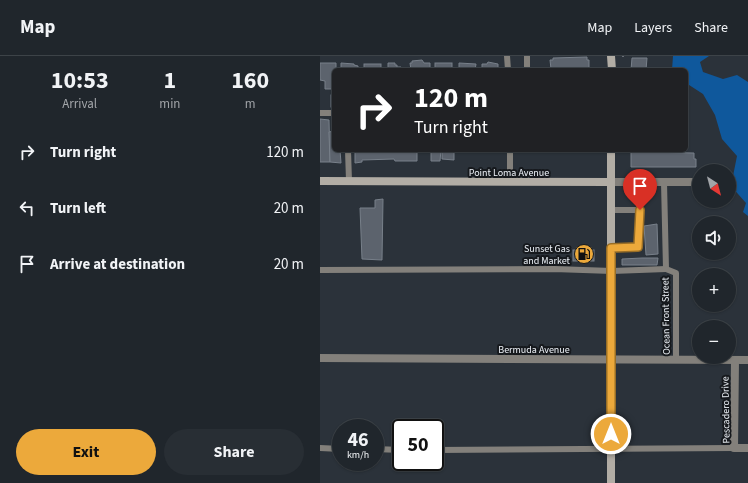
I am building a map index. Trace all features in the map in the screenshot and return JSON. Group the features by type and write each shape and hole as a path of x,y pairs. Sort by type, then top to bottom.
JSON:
{"main road":[{"path":"612,56 612,68"},
{"path":"611,152 611,483"},
{"name":"Point Loma Avenue","path":"320,181 611,182"}],"street":[{"name":"Point Loma Avenue","path":"611,182 692,182"},
{"name":"Bermuda Avenue","path":"320,358 692,359"},
{"name":"Bermuda Avenue","path":"736,360 748,360"},
{"name":"Pescadero Drive","path":"735,364 734,448 748,448"}],"lane":[{"path":"507,56 508,68"},
{"path":"527,56 527,68"},
{"path":"320,113 332,113"},
{"path":"348,152 349,181"},
{"path":"510,152 510,182"},
{"path":"611,248 638,247 640,182"},
{"name":"Ocean Front Street","path":"664,182 666,269 676,273 676,359"},
{"path":"611,210 640,210"},
{"path":"320,270 554,269 612,271 666,269"},
{"path":"320,448 332,449"},
{"path":"444,450 734,448"}],"water":[{"path":"673,56 709,56 700,62 703,72 723,79 737,75 748,82 748,216 743,212 746,203 736,192 735,164 737,156 722,139 715,115 703,94 688,84 688,68 672,68"}],"building":[{"path":"587,57 587,60 589,60 589,68 551,68 550,60 553,60 553,58"},
{"path":"632,58 647,58 646,68 631,68"},
{"path":"422,60 424,63 430,63 430,68 411,68 410,63 412,63 412,61"},
{"path":"488,62 498,64 498,68 482,68 482,64 487,64"},
{"path":"320,63 336,63 336,68 332,68 332,89 325,89 325,81 320,80"},
{"path":"341,63 354,64 358,66 358,68 341,68"},
{"path":"388,63 395,63 397,67 401,67 401,68 388,68"},
{"path":"435,63 452,63 452,68 435,68"},
{"path":"459,63 476,64 475,68 459,68"},
{"path":"364,64 381,64 381,68 364,68"},
{"path":"331,95 332,95 332,107"},
{"path":"320,119 329,120 330,162 320,162"},
{"path":"332,131 332,152 340,152 341,163 330,162 329,132"},
{"path":"355,152 417,152 417,161 395,161 394,159 362,160 362,162 355,163"},
{"path":"431,152 441,152 440,161 431,161"},
{"path":"442,152 454,152 454,160 442,159"},
{"path":"631,152 694,153 696,164 692,164 692,167 631,167"},
{"path":"383,199 382,260 362,259 360,208 375,208 375,200"},
{"path":"657,224 658,254 646,255 644,226"},
{"path":"573,250 594,250 594,261 573,261"},
{"path":"658,258 657,265 622,265 622,259"}],"place":[{"name":"Sunset Gas and Market","path":"584,254"}],"route":[{"path":"611,434 611,248 638,247 640,210"}]}
